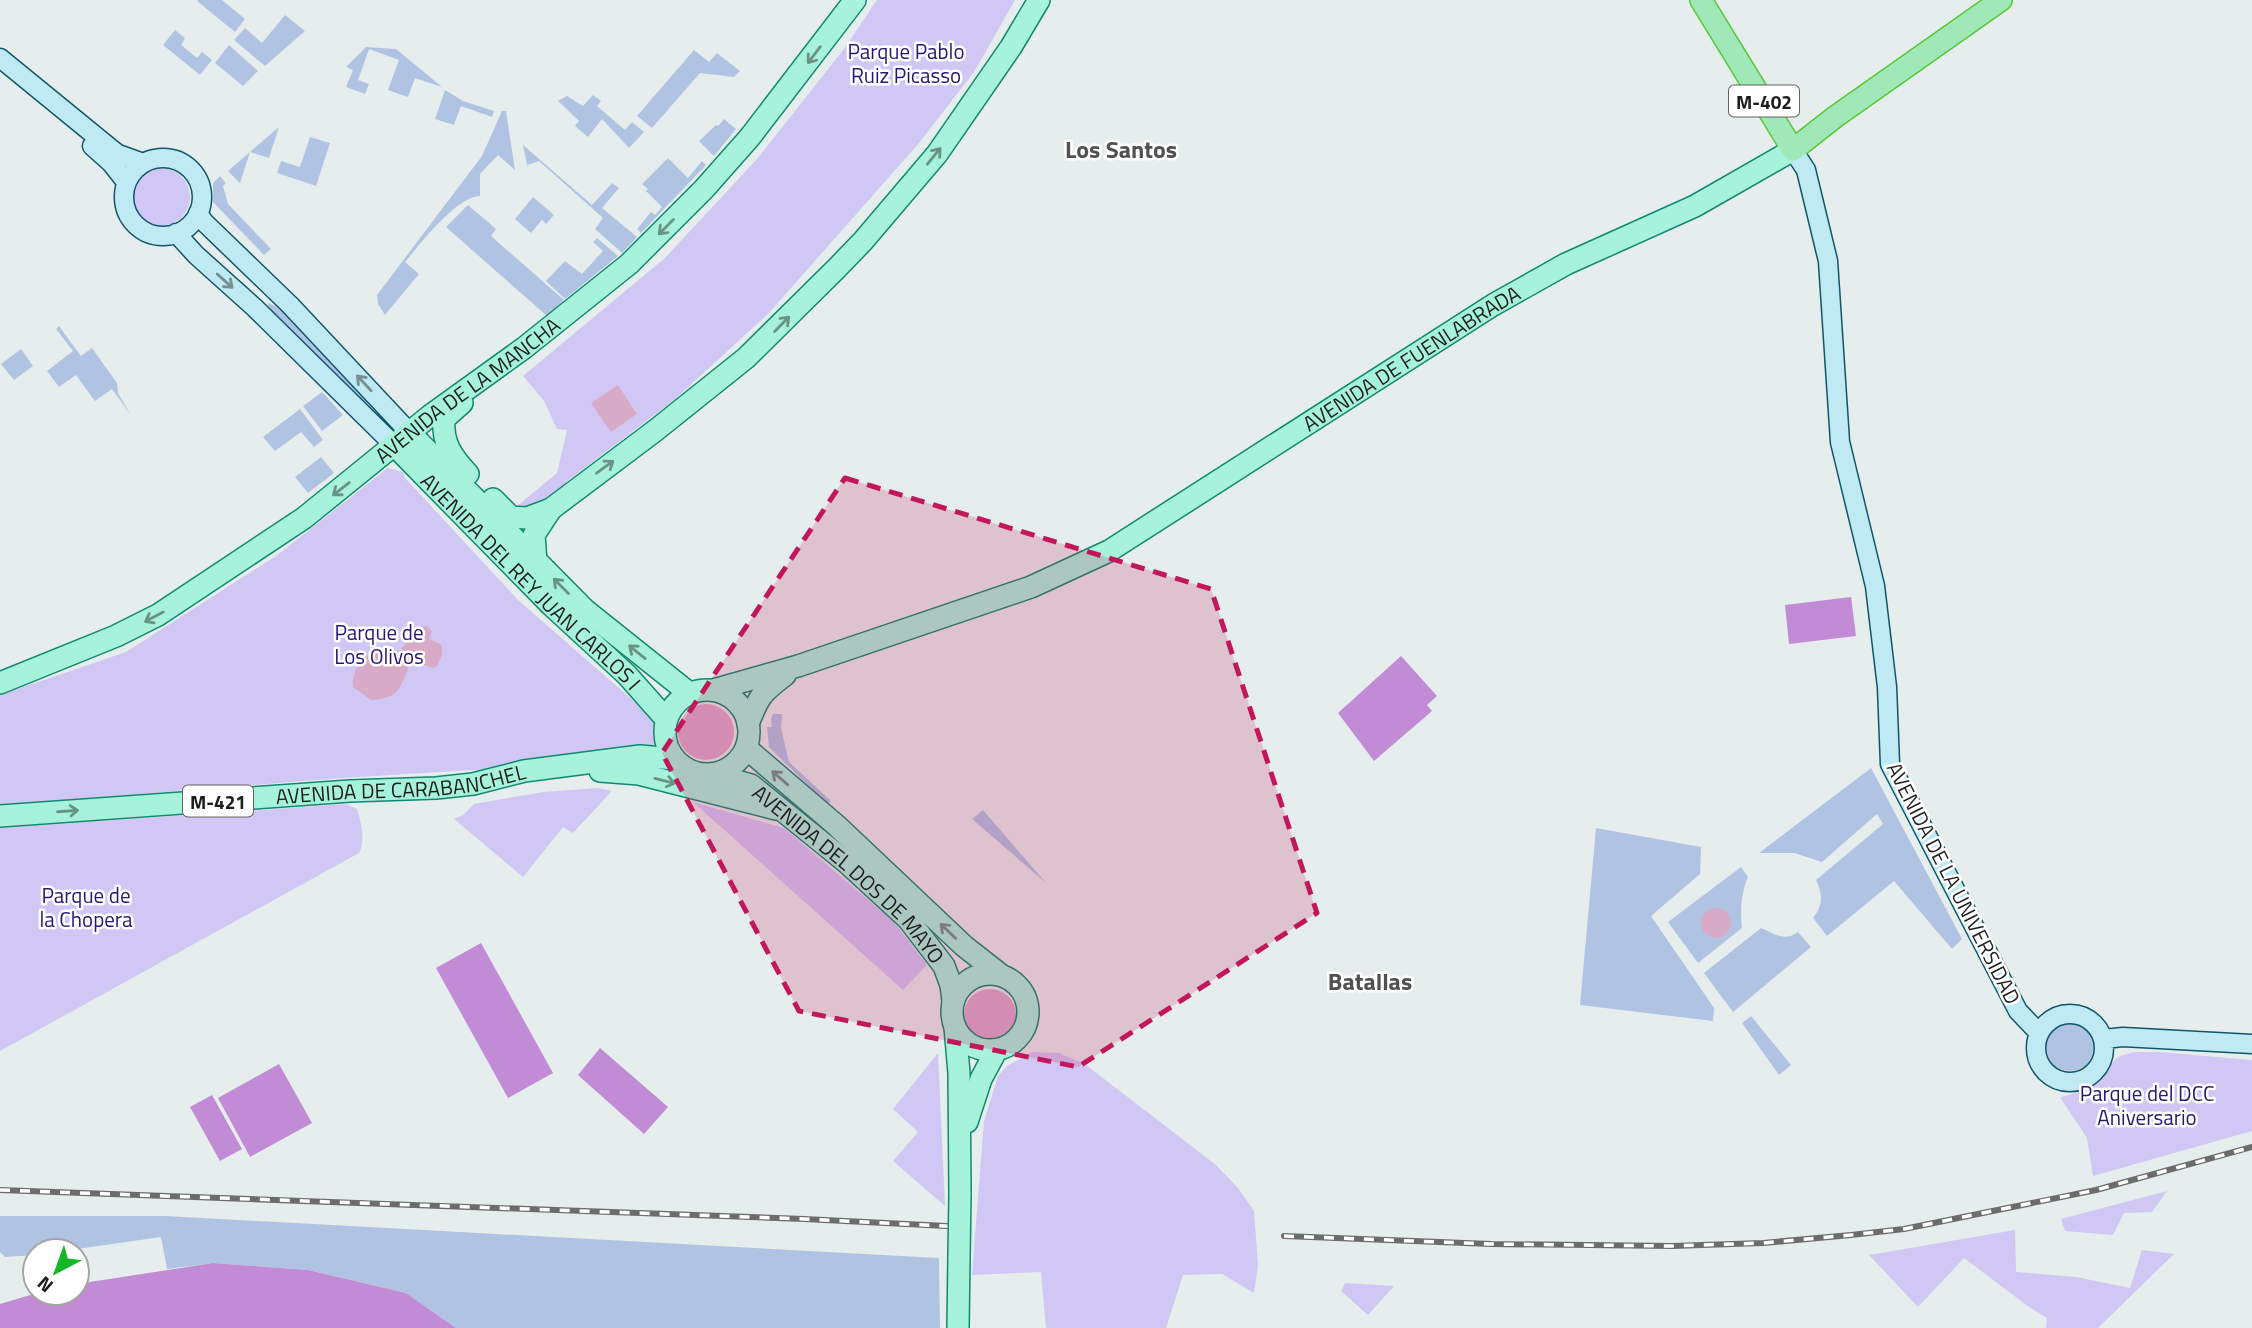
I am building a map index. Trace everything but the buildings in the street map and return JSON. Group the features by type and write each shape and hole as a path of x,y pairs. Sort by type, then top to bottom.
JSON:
{"highway":[{"name":"M-402","path":"1701,0 1793,150"},
{"name":"AVENIDA DE FUENLABRADA","path":"1793,150 1835,117 2001,0"}],"main road":[{"name":"AVENIDA DE LA MANCHA","path":"0,683 116,636 158,615 304,518 431,415 524,348 629,264 704,188 750,137 855,0"},
{"path":"536,562 534,536 551,509 746,358 837,268 937,153 1011,47 1039,0"},
{"path":"0,58 118,154 143,163"},
{"path":"0,71 84,139 111,163 126,182"},
{"name":"AVENIDA DE FUENLABRADA","path":"713,690 798,666 1031,587 1109,551 1493,305 1566,264 1695,206 1793,150"},
{"name":"AVENIDA DE LA UNIVERSIDAD","path":"1793,150 1806,170 1828,261 1840,442 1875,586 1887,687 1890,764 2018,1011 2039,1033"},
{"path":"156,158 169,158 191,171 200,187 201,205 185,229 156,235 133,222 124,203 126,182 143,163 156,158"},
{"name":"AVENIDA DEL REY JUAN CARLOS I","path":"198,213 204,222 290,305 402,439 551,605 627,676 666,719"},
{"name":"AVENIDA DEL REY JUAN CARLOS I","path":"176,233 196,255 327,377 402,439 435,458 585,610 689,693"},
{"name":"AVENIDA DEL REY JUAN CARLOS I","path":"524,348 444,419 443,434 457,462 511,517 527,518 551,509"},
{"name":"AVENIDA DE FUENLABRADA","path":"748,724 763,691 798,666"},
{"path":"713,690 725,694 736,701 744,712 749,736 746,748 738,760 727,769 713,774 692,771 674,759 667,746 664,733 666,719 671,708 689,693 713,690"},
{"name":"AVENIDA DEL DOS DE MAYO","path":"746,748 836,825 964,946 1001,975"},
{"name":"AVENIDA DE CARABANCHEL","path":"0,816 349,791 436,788 473,784 524,771 640,757 674,759"},
{"path":"524,771 639,774 786,811"},
{"name":"AVENIDA DEL DOS DE MAYO","path":"713,774 751,785 786,811 908,919 944,966 953,1001"},
{"path":"955,1027 961,1037 985,1051 1005,1048 1019,1038 1029,1017 1025,995 1011,979 989,973 966,981 953,1001 952,1014 959,1073 958,1328"},
{"path":"2077,1014 2089,1019 2104,1039 2103,1060 2097,1070 2079,1082 2068,1083 2049,1076 2036,1052 2039,1033 2051,1019 2059,1015 2077,1014"},
{"path":"2104,1039 2123,1037 2252,1044"},
{"path":"960,1144 981,1079 996,1051"}],"highlighted area":[{"path":"845,478 1211,589 1317,913 1078,1067 799,1011 662,753"}],"shaded area":[{"path":"198,0 222,0 245,19 235,32"},
{"path":"285,15 305,31 265,66 234,40 245,28 262,43"},
{"path":"175,30 185,38 181,45 197,58 202,52 212,60 200,75 163,45"},
{"path":"229,45 258,71 243,86 215,63"},
{"path":"366,47 396,49 442,87 415,78 408,97 388,90 399,60 369,49 358,80 369,84 365,94 346,87 353,70 346,67"},
{"path":"694,50 709,62 717,53 740,71 734,77 700,73 652,128 637,116"},
{"path":"445,90 463,101 494,111 492,117 461,106 454,125 435,119"},
{"path":"593,95 601,101 597,106 625,130 632,122 644,132 629,148 602,119 588,137 575,126 579,121 558,101 567,96 583,106"},
{"path":"502,111 506,111 515,170 498,155 480,174 480,196 471,198 450,212 405,262 419,274 385,315 378,304 377,295 482,156"},
{"path":"724,119 736,129 714,156 699,141"},
{"path":"279,127 269,158 250,152"},
{"path":"310,137 330,143 316,186 277,173 281,161 300,167"},
{"path":"523,145 592,205 612,183 619,188 602,208 637,237 622,253 595,229 603,218 539,161 527,165"},
{"path":"250,152 240,183 228,171"},
{"path":"668,158 688,178 702,161 706,165 641,233 637,229 651,212 655,215 662,207 642,184"},
{"path":"220,176 226,183 223,186 228,204 271,249 264,255 213,202 213,183"},
{"path":"533,197 554,215 546,224 542,220 531,233 515,219"},
{"path":"468,205 496,229 491,236 564,300 547,316 446,227"},
{"path":"597,238 618,256 565,299 546,281 565,261 582,274 603,251 593,242"},
{"path":"268,303 283,309 370,401 364,406 269,311"},
{"path":"59,326 81,356 92,348 117,383 118,393 131,415 112,389 95,401 76,375 59,387 47,371 73,351 56,329"},
{"path":"21,349 33,366 14,380 1,364"},
{"path":"618,385 637,414 611,432 591,403"},
{"path":"322,392 343,415 322,431 303,406"},
{"path":"300,409 323,440 314,447 301,432 275,451 263,437"},
{"path":"321,457 334,473 308,493 295,477"},
{"path":"1851,597 1856,636 1789,644 1785,605"},
{"path":"426,626 432,631 429,639 442,645 442,655 437,666 433,668 424,665 424,657 414,657 400,687 382,699 371,700 353,687 356,670 362,660 380,650 401,650 415,628"},
{"path":"1401,656 1437,696 1427,705 1432,711 1374,761 1338,713"},
{"path":"700,704 712,704 722,708 730,716 734,732 730,748 722,756 712,760 700,760 690,756 682,748 678,738 678,726 682,716 690,708"},
{"path":"773,714 782,714 781,728 789,762 831,801 827,804 769,747 767,727 772,727"},
{"path":"1871,768 1962,939 1952,949 1894,881 1827,936 1813,918 1821,900 1816,880 1883,824 1877,814 1822,862 1794,853 1759,853"},
{"path":"983,810 1046,883 972,819"},
{"path":"1596,828 1701,847 1700,874 1651,916 1714,1008 1713,1021 1580,1005"},
{"path":"1741,867 1748,877 1742,902 1742,928 1698,963 1668,922"},
{"path":"1716,908 1727,912 1731,923 1727,934 1716,938 1705,934 1701,923 1705,912"},
{"path":"1761,928 1784,937 1798,932 1811,947 1733,1012 1704,973"},
{"path":"481,943 553,1073 508,1098 436,968"},
{"path":"990,989 1000,991 1008,997 1014,1005 1014,1025 1008,1033 1000,1039 990,1041 980,1039 972,1033 966,1025 964,1015 966,1005 972,997 980,991"},
{"path":"1751,1016 1791,1065 1779,1075 1742,1023"},
{"path":"2070,1023 2087,1030 2094,1047 2087,1064 2070,1071 2053,1064 2046,1047 2053,1030"},
{"path":"600,1048 668,1107 644,1134 578,1075"},
{"path":"279,1064 312,1123 250,1157 218,1098"},
{"path":"212,1095 242,1149 220,1161 190,1107"},
{"path":"0,1216 166,1216 939,1258 940,1328 456,1328 406,1293 308,1270 213,1263 167,1269 161,1237 91,1247 91,1237 21,1237 21,1256 5,1257 0,1252"},
{"path":"213,1263 308,1270 406,1293 456,1328 0,1328 0,1304 21,1298 21,1307 91,1307 91,1282"}],"green space":[{"name":"Parque Pablo Ruiz Picasso","path":"877,0 1015,0 974,72 919,143 769,313 674,400 566,482 558,494 532,512 516,507 557,473 567,430 557,429 544,401 523,376 665,258 757,159 844,49"},
{"path":"155,168 167,168 182,176 190,191 190,203 182,218 167,226 155,226 140,218 132,203 132,191 140,176"},
{"name":"Parque de Los Olivos","path":"388,468 403,472 405,478 518,600 636,703 643,701 656,724 660,750 555,759 489,769 0,805 0,695 126,652 276,556"},
{"path":"598,788 612,791 573,833 563,827 523,877 454,819 463,815 474,804 543,792"},
{"path":"693,802 784,828 893,921 927,965 903,990"},
{"name":"Parque de la Chopera","path":"346,804 357,809 359,814 362,837 359,853 0,1051 0,828"},
{"path":"1032,1052 1059,1053 1086,1065 1216,1165 1238,1188 1254,1211 1258,1265 1254,1293 1222,1274 1183,1275 1166,1328 1046,1328 1041,1272 972,1275 984,1121 998,1076 1007,1066"},
{"name":"Parque del DCC Aniversario","path":"2135,1052 2252,1060 2252,1131 2093,1176 2087,1138 2060,1097 2088,1088 2102,1077 2115,1060"},
{"path":"938,1053 945,1206 893,1161 918,1132 893,1109"},
{"path":"2167,1191 2152,1212 2124,1213 2113,1235 2065,1231 2061,1219"},
{"path":"2015,1230 2016,1272 2076,1277 2130,1288 2142,1250 2174,1254 2098,1328 2046,1328 2047,1318 1964,1258 1918,1307 1869,1255"},
{"path":"1345,1283 1394,1286 1368,1315 1341,1291"}],"railway":[{"path":"1284,1236 1491,1244 1672,1246 1763,1243 1851,1235 1904,1229 2096,1190 2252,1147"},
{"path":"0,1190 967,1227"}],"district":[{"name":"Los Santos","path":"1121,149"},
{"name":"Batallas","path":"1370,981"}]}
